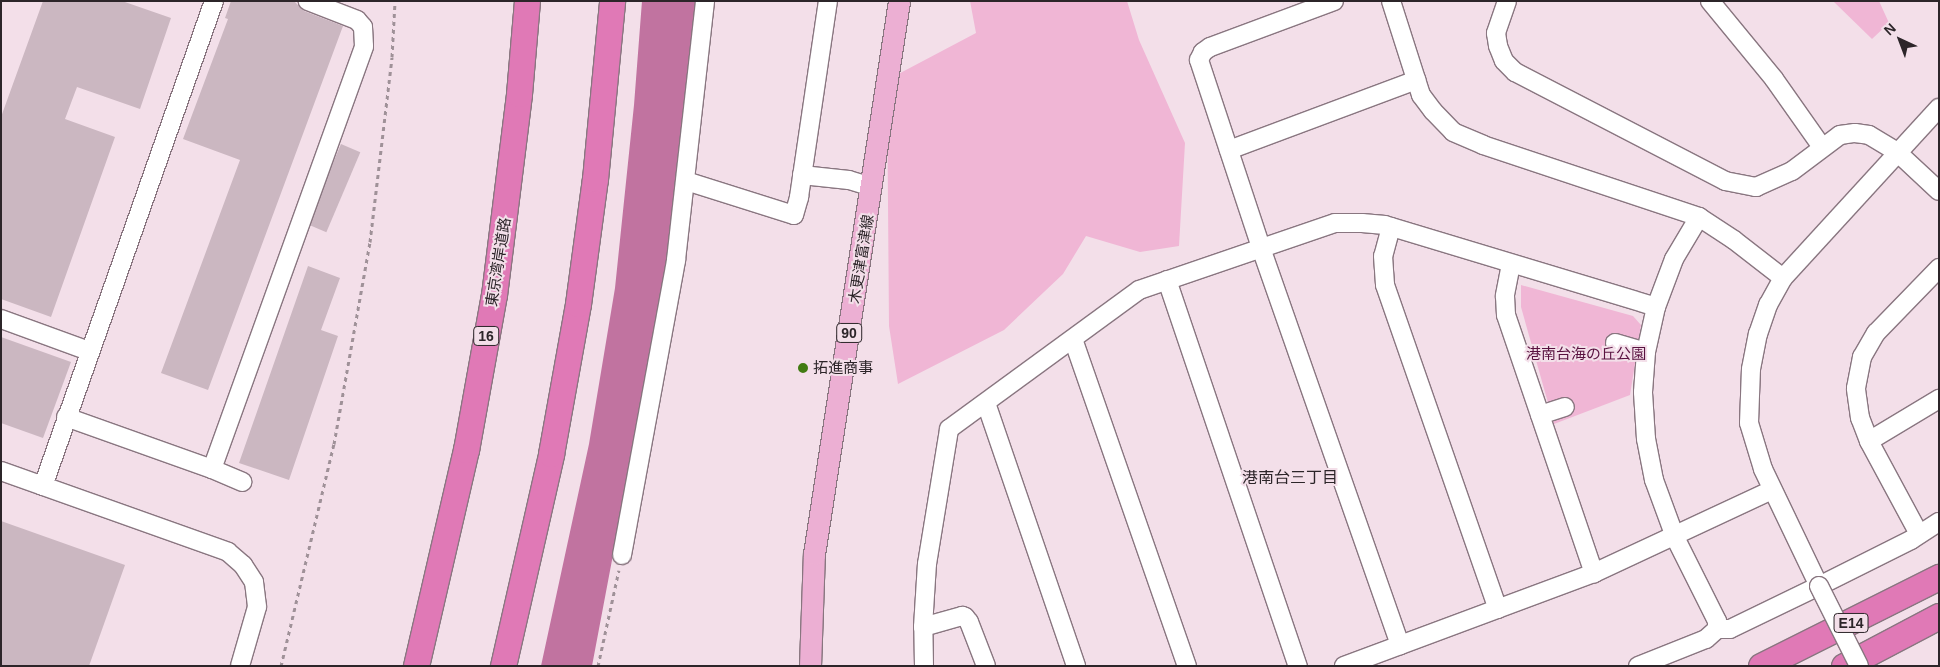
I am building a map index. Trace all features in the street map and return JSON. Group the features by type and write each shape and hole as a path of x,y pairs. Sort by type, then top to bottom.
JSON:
{"highway":[{"name":"東京湾岸道路","path":"416,666 466,450 494,295 518,103 527,1"},
{"path":"503,666 551,454 578,304 596,169 612,1"},
{"name":"E14","path":"1761,666 1939,577"},
{"name":"E14","path":"1844,666 1939,616"}],"main road":[{"name":"木更津富津線","path":"810,666 814,554 872,187 899,1"}],"street":[{"path":"43,486 89,351 214,1"},
{"path":"212,469 364,46 363,27 357,20 308,1"},
{"path":"622,555 674,270 686,181 705,1"},
{"path":"686,181 794,215 802,175 828,1"},
{"path":"1334,1 1210,47 1203,52 1199,60 1261,248 1400,645"},
{"path":"1391,1 1422,95 1433,111 1453,132 1483,145 1699,217 1734,240 1783,278"},
{"path":"1507,1 1496,34 1498,46 1504,60 1515,72 1725,182 1756,187 1792,171 1840,135 1854,133 1870,135 1897,152 1939,191"},
{"path":"1710,1 1774,80 1822,147"},
{"path":"1228,150 1416,80"},
{"path":"1859,666 1762,469 1749,423 1751,369 1758,334 1768,305 1783,278 1939,108"},
{"path":"802,175 849,180 872,187"},
{"path":"1699,217 1674,259 1656,307 1646,352 1643,392 1646,439 1654,480 1675,537 1717,621 1717,629"},
{"path":"924,666 923,627 927,564 949,428 986,403 1139,290 1335,223 1362,223 1391,227 1656,307"},
{"path":"1391,227 1383,256 1385,285 1498,609"},
{"path":"1512,264 1505,296 1506,315 1594,573"},
{"path":"1919,534 1869,441 1860,418 1856,388 1862,357 1876,333 1939,268"},
{"path":"1167,280 1298,666"},
{"path":"1,319 89,351"},
{"path":"1073,339 1187,666"},
{"path":"1615,343 1646,352"},
{"path":"1869,441 1939,400"},
{"path":"986,403 1076,666"},
{"path":"1540,415 1565,407"},
{"path":"66,417 212,469 242,482"},
{"path":"1,471 228,552 243,565 254,582 257,608 240,666"},
{"path":"1344,666 1594,573 1675,537 1772,490"},
{"path":"1638,666 1706,639 1717,629 1730,629 1911,540 1939,522"},
{"path":"923,627 962,616 965,617 969,622 986,666"}],"path":[{"path":"281,666 334,444 370,242 392,57 395,1"},
{"path":"598,666 622,555"}],"green space":[{"path":"970,1 1127,1 1139,40 1185,143 1179,246 1140,252 1086,236 1063,274 1004,330 898,384 889,326 887,80 976,33"},
{"path":"1833,1 1879,1 1889,23 1872,39"},
{"name":"港南台海の丘公園","path":"1521,285 1633,316 1641,325 1630,395 1554,424 1521,307"}],"shaded area":[{"path":"642,1 697,1 670,253 592,666 541,666 589,444 615,288 634,105"}],"building":[{"path":"43,1 122,1 171,18 140,109 77,87 65,119 115,137 51,317 1,299 1,117"},
{"path":"231,1 294,1 304,11 343,26 208,390 161,373 240,160 183,139 228,19 225,18"},
{"path":"341,144 360,152 326,232 307,224"},
{"path":"308,266 340,278 321,330 338,336 289,480 239,463"},
{"path":"1,337 71,362 43,438 1,423"},
{"path":"1,521 125,565 89,666 1,666"}],"place":[{"name":"拓進商事","path":"803,368"}],"district":[{"name":"港南台三丁目","path":"1290,478"}]}
